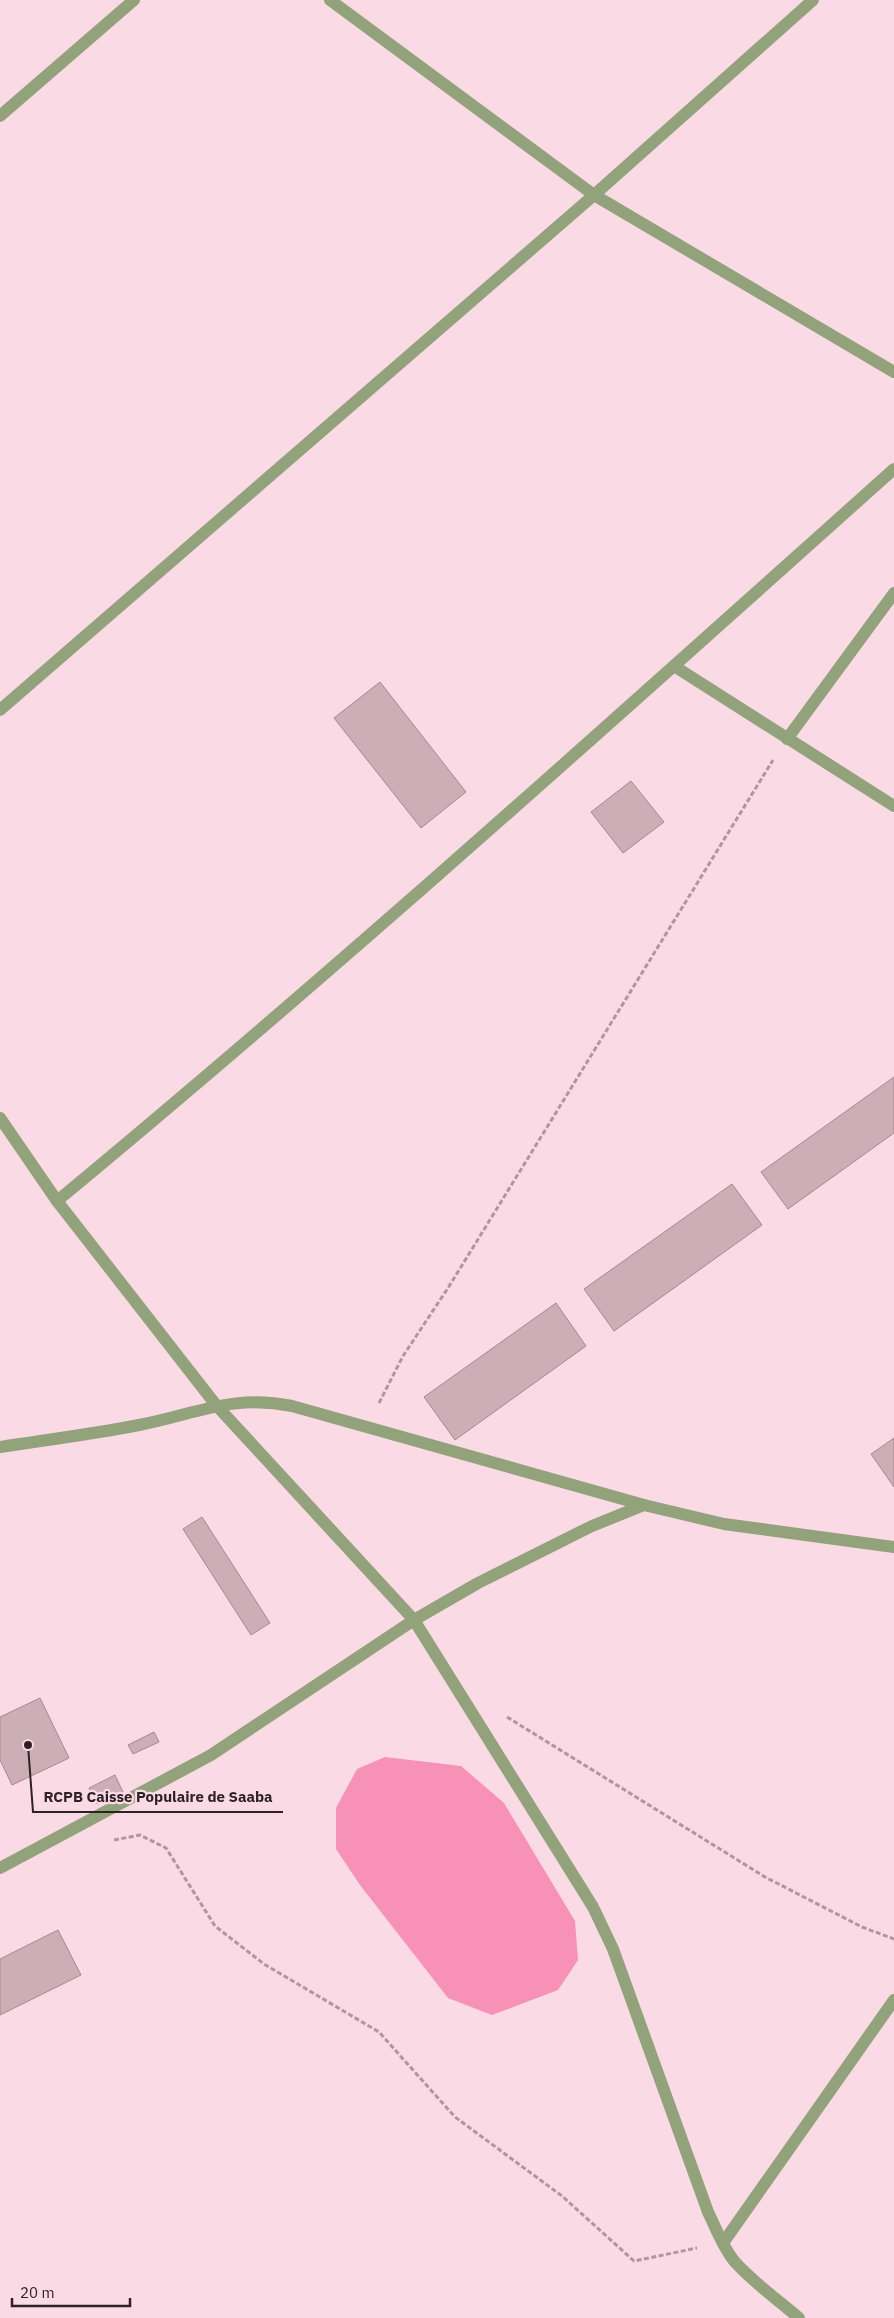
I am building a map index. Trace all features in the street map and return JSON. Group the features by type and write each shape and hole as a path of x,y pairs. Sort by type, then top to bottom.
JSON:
{"street":[{"path":"0,116 134,0"},
{"path":"330,0 594,195 894,372"},
{"path":"0,710 594,195 813,0"},
{"path":"57,1201 155,1120 674,666 894,469"},
{"path":"787,738 894,594"},
{"path":"674,666 894,806"},
{"path":"0,1118 57,1201 216,1405 414,1620 593,1907 613,1949 708,2212 723,2243 734,2261 744,2271 799,2318"},
{"path":"0,1447 140,1425 216,1405 267,1401 367,1427 644,1505 724,1524 894,1547"},
{"path":"0,1868 211,1755 414,1620 478,1582 592,1526 644,1505"},
{"path":"723,2243 894,2001"}],"path":[{"path":"367,1427 403,1356 448,1288 787,738"},
{"path":"501,1713 765,1878 862,1927 894,1940"},
{"path":"112,1840 140,1834 166,1848 215,1926 264,1964 379,2032 455,2118 562,2196 634,2261 723,2243"}],"shaded area":[{"path":"385,1757 461,1766 504,1803 575,1921 578,1960 558,1990 492,2015 448,1998 360,1885 336,1849 336,1808 357,1769"}],"building":[{"path":"380,682 466,792 421,828 334,718"},
{"path":"631,781 664,822 623,853 591,812"},
{"path":"894,1077 894,1133 788,1209 761,1172"},
{"path":"732,1184 762,1225 614,1331 584,1289"},
{"path":"556,1303 586,1346 455,1440 424,1397"},
{"path":"894,1438 894,1487 871,1454"},
{"path":"202,1517 270,1623 251,1635 183,1529"},
{"path":"40,1698 69,1758 12,1785 0,1760 0,1717"},
{"path":"154,1732 159,1742 133,1754 128,1745"},
{"path":"115,1775 123,1792 97,1804 89,1788"},
{"path":"58,1930 81,1975 0,2015 0,1959"}],"place":[{"name":"RCPB Caisse Populaire de Saaba","path":"28,1745"}]}
